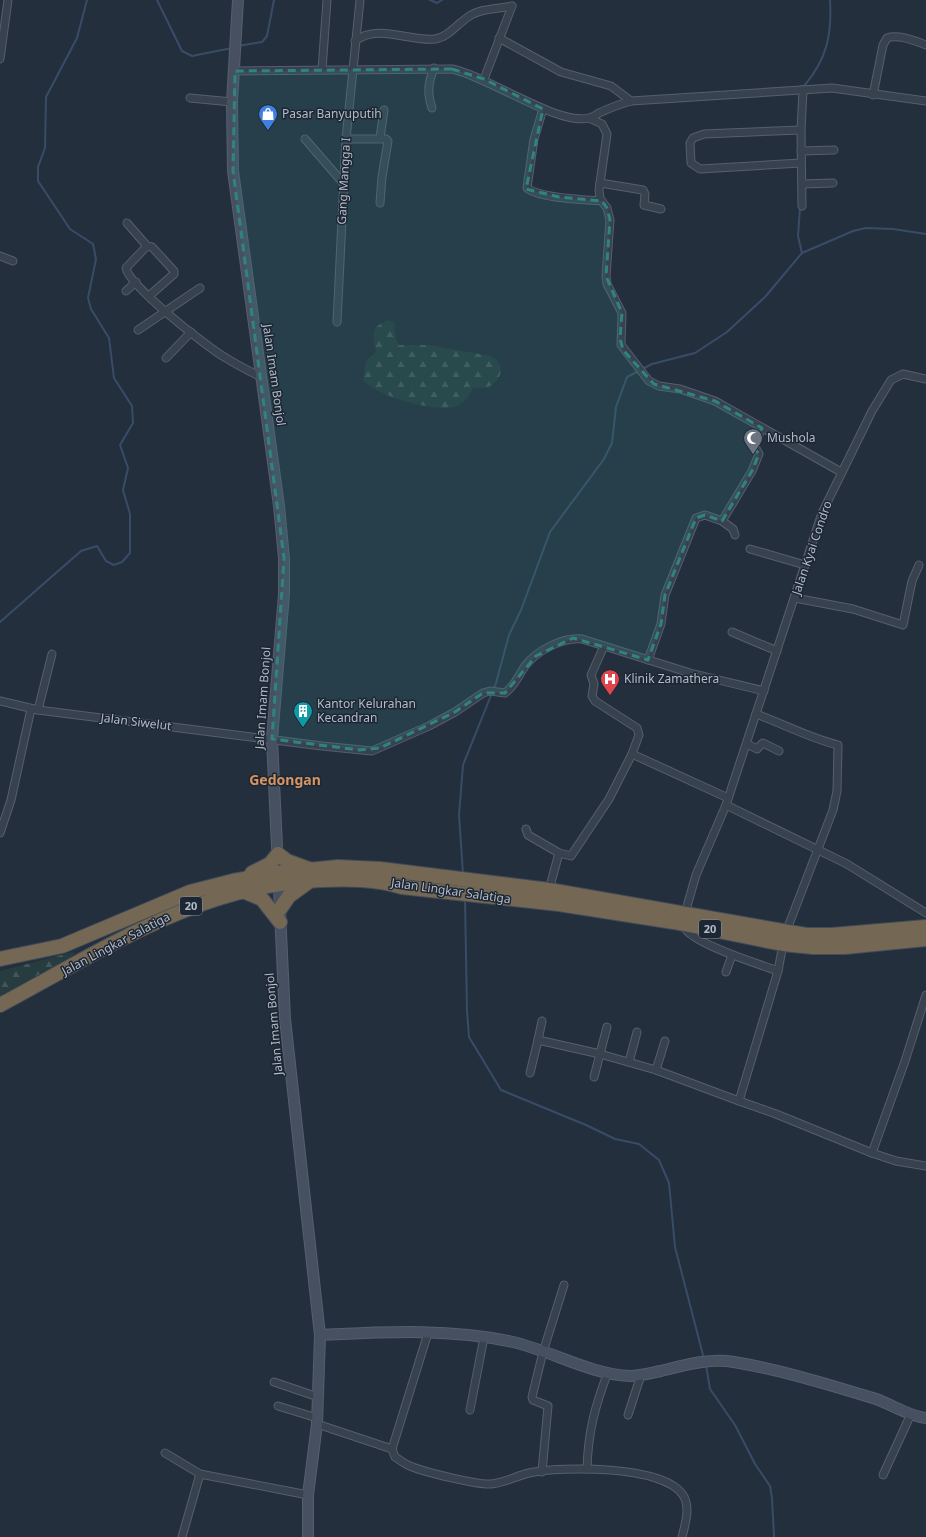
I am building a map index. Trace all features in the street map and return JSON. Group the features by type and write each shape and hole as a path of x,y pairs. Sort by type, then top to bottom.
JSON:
{"highway":[{"path":"278,854 287,861 312,875 289,896 280,916 262,899 238,886 270,864 278,854"},
{"name":"Jalan Lingkar Salatiga","path":"0,959 62,946 190,892 238,886 278,878 312,875 338,867 405,873 549,890 784,938 813,947 845,947 926,939"},
{"name":"Jalan Lingkar Salatiga","path":"312,875 343,879 381,881 402,887 684,918"},
{"name":"Jalan Lingkar Salatiga","path":"0,1005 145,926 238,886"},
{"name":"Jalan Lingkar Salatiga","path":"784,938 806,935 832,936 926,927"}],"main road":[{"name":"Jalan Imam Bonjol","path":"238,0 232,102 233,170 279,506 284,558 284,594 272,739 285,1019 320,1335 317,1421 308,1495 308,1537"},
{"path":"320,1335 384,1332 428,1333 484,1338 515,1343 608,1372 629,1376 641,1375 698,1362 721,1361 768,1369 819,1383 879,1400 911,1414 926,1418"}],"street":[{"path":"0,59 2,23 8,0"},
{"path":"322,70 327,0"},
{"name":"Gang Mangga I","path":"337,322 346,139 360,0"},
{"path":"355,41 362,35 377,33 436,39 446,34 476,13 512,6 484,79"},
{"path":"873,95 883,45 887,38 892,36 908,39 926,46"},
{"path":"499,38 561,72 611,86 631,101"},
{"path":"235,71 434,68 461,71 484,79 543,109 578,119 590,118 617,104 631,101 832,88 873,95 926,101"},
{"path":"432,108 428,93 429,81 434,68"},
{"path":"801,90 798,130 801,151 799,163 802,184 802,206"},
{"path":"190,98 232,102"},
{"path":"543,109 534,139 527,188 533,191 559,197 602,201"},
{"path":"380,138 384,110"},
{"path":"590,118 602,124 607,134 599,196 610,214 606,276 607,284 622,313 621,345 654,384 680,389 715,401 841,472"},
{"path":"798,130 704,134 694,137 690,142 691,164 700,169 799,163"},
{"path":"346,139 380,138 388,141 382,177 380,203"},
{"path":"304,139 344,184"},
{"path":"801,151 834,150"},
{"path":"600,182 643,190 645,194 644,205 661,209"},
{"path":"802,184 833,183"},
{"path":"128,223 147,246 152,247 174,272 149,296"},
{"path":"147,246 126,268 136,282 165,312 225,358 261,377"},
{"path":"0,256 13,261"},
{"path":"126,291 136,282"},
{"path":"138,330 200,288"},
{"path":"166,358 191,332"},
{"name":"Jalan Kyai Condro","path":"684,918 696,874 727,802 747,744 795,598 817,525 841,472 872,411 891,380 896,376 903,374 926,379"},
{"path":"722,521 752,471 759,454 754,445 762,428"},
{"path":"648,660 661,624 665,595 696,518 705,515 722,521 733,529 735,535"},
{"path":"750,549 805,566"},
{"path":"795,598 853,609 903,625 912,581 919,565"},
{"path":"732,632 777,651"},
{"path":"272,739 372,750 429,726 455,712 483,692 502,694 507,692 526,664 544,650 565,640 573,638 582,639 690,673 764,691"},
{"path":"526,829 528,835 568,857 572,855 583,835 609,799 632,754 639,734 637,728 595,701 592,696 594,684 591,671 604,646"},
{"path":"0,833 11,800 34,710 52,654"},
{"name":"Jalan Siwelut","path":"0,701 34,710 272,739"},
{"path":"739,1101 778,971 784,938 818,850 837,791 838,745 810,737 778,722 756,714"},
{"path":"747,744 757,748 763,743 779,751"},
{"path":"632,754 847,864 926,914"},
{"path":"549,890 560,853"},
{"path":"684,918 686,932 732,955 778,971"},
{"path":"726,972 732,955"},
{"path":"872,1153 905,1061 926,995"},
{"path":"530,1073 542,1021"},
{"path":"594,1077 607,1027"},
{"path":"629,1062 637,1032"},
{"path":"538,1040 600,1054 656,1070 776,1114 872,1153 896,1161 926,1166"},
{"path":"656,1070 665,1041"},
{"path":"542,1472 548,1406 532,1397 543,1352 564,1285"},
{"path":"428,1333 392,1449 395,1457 410,1466 490,1484 529,1473 607,1468 652,1477 668,1482 678,1489 684,1496 686,1503 686,1517 682,1537"},
{"path":"470,1410 484,1338"},
{"path":"587,1469 590,1423 595,1404 608,1372"},
{"path":"628,1415 641,1375"},
{"path":"274,1382 318,1397"},
{"path":"278,1406 392,1449"},
{"path":"883,1475 911,1414"},
{"path":"165,1453 200,1474 308,1495"},
{"path":"182,1537 200,1474"}],"highlighted area":[{"path":"452,69 484,79 543,109 526,189 559,197 602,201 607,208 610,220 606,276 622,313 620,338 623,350 654,384 715,401 762,428 753,447 759,454 752,471 722,521 705,515 696,518 665,595 661,624 648,660 573,638 536,656 505,693 483,693 455,712 380,748 359,750 272,739 284,558 233,171 235,71"}],"green space":[{"path":"388,320 394,322 396,340 399,345 429,345 490,356 495,358 500,365 501,369 499,378 488,387 473,388 463,403 448,408 423,406 380,392 363,380 366,361 376,352 373,336 375,329"},
{"path":"73,952 74,954 70,957 0,996 0,971"}],"waterway":[{"path":"0,622 81,551 97,546 106,561 114,565 122,562 130,553 130,514 123,490 128,468 120,445 133,423 132,406 114,378 109,338 91,309 88,298 96,259 93,244 70,229 38,181 38,167 45,148 46,97 77,38 87,0"},
{"path":"157,0 182,51 192,56 232,48"},
{"path":"238,46 262,42 267,36 274,0"},
{"path":"430,0 437,3 442,0"},
{"path":"801,89 801,86 804,86 812,76 823,56 829,35 830,0"},
{"path":"800,207 798,236 802,253"},
{"path":"463,874 459,815 463,765 496,683 509,635 521,610 550,532 604,459 612,443 616,407 627,377 652,364 695,353 727,332 765,297 802,253 853,231 866,228 893,229 926,234"},
{"path":"465,898 467,1011 469,1037 501,1090 586,1125 615,1139 639,1144 659,1160 669,1183 675,1247 704,1359"},
{"path":"706,1365 710,1389 735,1425 755,1464 770,1486 774,1537"}],"place":[{"name":"Pasar Banyuputih","path":"268,131"},
{"name":"Mushola","path":"753,455"},
{"name":"Klinik Zamathera","path":"610,696"},
{"name":"Kantor Kelurahan Kecandran","path":"303,728"}],"district":[{"name":"Gedongan","path":"285,780"}]}
